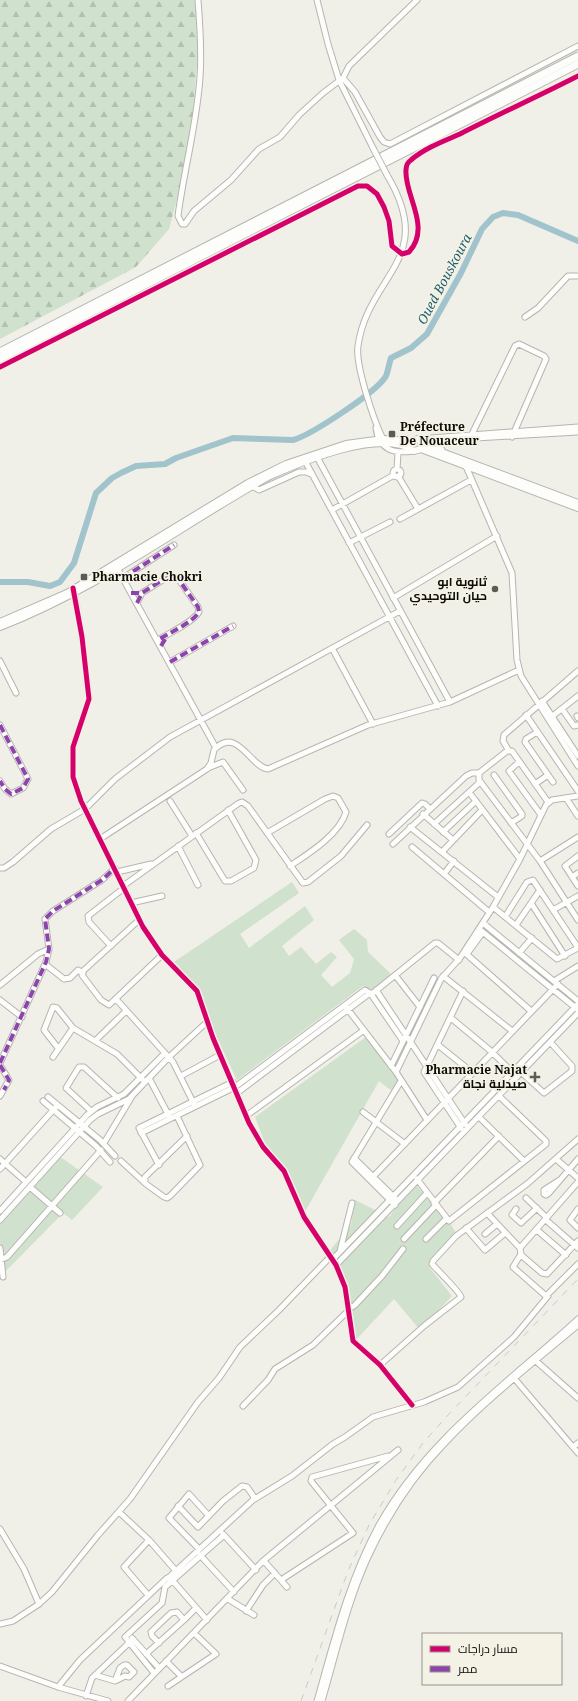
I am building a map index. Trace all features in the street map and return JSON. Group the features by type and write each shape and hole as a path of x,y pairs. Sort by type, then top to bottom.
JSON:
{"highway":[{"path":"0,352 578,56"},
{"path":"0,359 578,64"}],"main road":[{"path":"440,440 439,446 442,451"},
{"path":"250,485 305,461 348,448 381,441"},
{"path":"0,627 36,613 286,464 323,450 346,444 381,441 417,445 442,451 578,503"},
{"path":"417,445 578,508"},
{"path":"0,622 74,591"}],"street":[{"path":"198,0 201,32 200,78 190,151 178,211 178,220 180,224 185,224 194,211 231,180 259,149 280,137 299,115 341,79 349,66 417,0"},
{"path":"317,0 328,44 341,79 373,148 400,201 403,214 405,236 402,254 392,274 369,310 359,340 358,354 368,399 381,441 398,453"},
{"path":"341,79 355,92 380,137 384,142 390,144 578,46"},
{"path":"0,367 358,186 367,186 377,194 388,216 391,243 394,249 402,254 409,252 414,246 417,225 415,207 406,178 406,170 409,162 433,147 578,76"},
{"path":"525,317 538,308 568,276 578,276"},
{"path":"472,434 515,346 519,344 546,359 512,434"},
{"path":"398,453 417,445 440,440 578,428"},
{"path":"417,445 472,434 578,432"},
{"path":"332,510 401,472 397,469 398,453"},
{"path":"317,457 450,702"},
{"path":"305,461 438,706"},
{"path":"465,464 497,536 513,579 519,670 523,681 578,756"},
{"path":"250,485 256,490 262,489 301,472 312,475"},
{"path":"396,476 418,509"},
{"path":"400,519 471,480"},
{"path":"349,543 390,522"},
{"path":"394,598 497,536"},
{"path":"123,578 174,545"},
{"path":"116,566 216,748"},
{"path":"137,603 142,593 169,576 175,575 198,607 197,615 167,636 158,640"},
{"path":"74,591 89,699 73,747 73,771 75,783 85,808 139,920 162,955 195,988 220,1055 246,1116 263,1147 284,1170 302,1213 332,1257 345,1287 353,1341 380,1365 412,1405"},
{"path":"131,593 142,593"},
{"path":"0,868 3,869 13,862 51,829 85,808 105,788 146,754 175,734 400,611"},
{"path":"170,662 233,626"},
{"path":"161,646 167,636"},
{"path":"332,648 373,724"},
{"path":"0,661 16,693"},
{"path":"207,769 212,763 214,750 225,744 237,745 261,767 268,769 373,724 450,702 519,670"},
{"path":"548,802 513,752 509,751 503,741 503,737 526,715 578,672"},
{"path":"550,718 578,696"},
{"path":"562,709 574,726 578,725"},
{"path":"526,715 578,791"},
{"path":"550,718 578,766"},
{"path":"0,725 28,780 22,788 11,794 5,789 0,781"},
{"path":"537,732 526,739 525,742 553,782"},
{"path":"393,844 429,808 468,774 479,773 509,751"},
{"path":"100,839 207,769 223,762 243,790"},
{"path":"520,762 509,771 541,815"},
{"path":"479,773 480,782 528,844 578,920"},
{"path":"494,775 522,814 512,823"},
{"path":"535,784 548,775"},
{"path":"434,824 480,782"},
{"path":"469,792 520,859"},
{"path":"267,833 325,799 332,796 338,798 346,812 340,824 319,845 290,866"},
{"path":"396,1072 443,976 465,953 481,931 482,923 520,859 548,802 578,796"},
{"path":"566,798 578,815"},
{"path":"170,801 225,881 231,881 254,868 256,860 228,810"},
{"path":"443,832 476,801"},
{"path":"111,946 89,922 88,916 154,863 239,803 246,804 300,881 303,883 308,882 341,856 367,825"},
{"path":"390,834 422,804 429,808"},
{"path":"442,852 482,810"},
{"path":"423,814 453,840"},
{"path":"410,826 498,897"},
{"path":"540,861 578,837"},
{"path":"178,846 198,884"},
{"path":"412,847 444,874 491,909 516,925 557,959 576,949 577,946 534,880 528,881 505,917"},
{"path":"578,856 565,865 578,886"},
{"path":"444,874 454,862"},
{"path":"0,1096 9,1080 0,1064 22,1017 38,976 45,964 49,949 44,923 47,916 116,870 154,863"},
{"path":"572,877 578,873"},
{"path":"516,925 540,890"},
{"path":"553,910 567,903 578,894"},
{"path":"131,903 162,896"},
{"path":"532,903 565,956"},
{"path":"83,973 139,920"},
{"path":"482,923 556,983 577,1006"},
{"path":"481,931 553,990 577,1006"},
{"path":"519,953 532,938"},
{"path":"237,1093 346,1007 376,990 435,943 438,943 459,960"},
{"path":"0,986 38,954 49,949"},
{"path":"465,953 531,1010"},
{"path":"45,964 62,979 70,978 78,970 83,973 87,981 107,1005 110,1005 162,955"},
{"path":"372,1178 531,1010 553,990 556,983 578,966"},
{"path":"395,975 420,1007"},
{"path":"443,976 512,1031"},
{"path":"391,1066 434,978"},
{"path":"376,990 410,1042 425,1070 466,1130"},
{"path":"425,1070 463,991"},
{"path":"370,994 403,1041"},
{"path":"0,1000 22,1017"},
{"path":"116,1000 167,1055 181,1076 196,1107"},
{"path":"0,1624 13,1621 39,1604 52,1592 130,1499 198,1402 219,1378 240,1347 332,1257 340,1252 511,1072 577,1006"},
{"path":"58,1048 44,1030 53,1007 57,1008 73,1028 118,1054 145,1079 171,1119"},
{"path":"346,1007 396,1072 428,1120"},
{"path":"96,1040 126,1011"},
{"path":"336,1265 578,1014"},
{"path":"451,1018 492,1052 517,1077"},
{"path":"0,1211 75,1128 95,1116 125,1102 167,1055 207,1022"},
{"path":"53,1057 73,1028"},
{"path":"246,1116 364,1030"},
{"path":"522,1073 544,1093 572,1071 572,1066 546,1037"},
{"path":"143,1130 196,1107 234,1085 303,1040"},
{"path":"438,1045 473,1073"},
{"path":"0,1220 80,1132 82,1125 91,1111 118,1098 145,1079 167,1055"},
{"path":"181,1076 220,1055"},
{"path":"91,1111 66,1088 79,1067 84,1067 118,1098 125,1102"},
{"path":"397,1203 372,1178 353,1164 354,1158 401,1081"},
{"path":"143,1130 168,1113 193,1101 234,1085"},
{"path":"104,1143 134,1093"},
{"path":"413,1175 449,1221 546,1145 547,1142 499,1096"},
{"path":"48,1097 104,1143 115,1156"},
{"path":"118,1098 118,1105"},
{"path":"43,1101 101,1150 110,1162"},
{"path":"0,1169 58,1105"},
{"path":"363,1112 405,1144"},
{"path":"121,1161 145,1181 146,1184 167,1198 199,1168 200,1161 177,1116"},
{"path":"479,1117 524,1161"},
{"path":"143,1130 159,1165"},
{"path":"145,1181 145,1177 187,1136"},
{"path":"404,1239 499,1136"},
{"path":"380,1365 424,1326 461,1297 459,1292 453,1288 432,1263 456,1236 527,1184 578,1138"},
{"path":"1,1260 7,1257 101,1150"},
{"path":"0,1159 26,1182"},
{"path":"556,1159 578,1178"},
{"path":"558,1181 578,1159"},
{"path":"520,1248 578,1182"},
{"path":"30,1187 60,1213"},
{"path":"397,1226 427,1193"},
{"path":"521,1255 542,1273 547,1274 577,1244 547,1219 526,1198"},
{"path":"340,1252 352,1203"},
{"path":"516,1209 512,1215 521,1223 536,1208"},
{"path":"578,1210 570,1220 578,1228"},
{"path":"487,1213 520,1248 521,1255 513,1268 543,1296 548,1296"},
{"path":"426,1239 446,1219"},
{"path":"485,1234 496,1224"},
{"path":"466,1228 485,1250 505,1233"},
{"path":"537,1230 566,1255"},
{"path":"0,1248 3,1277"},
{"path":"243,1406 268,1380 275,1369 313,1345 349,1308 352,1307 382,1276 403,1249"},
{"path":"200,1552 220,1530 253,1500 292,1476 333,1444 372,1417 412,1405 453,1390 474,1374 484,1362 514,1337 548,1296 578,1264"},
{"path":"322,1701 350,1602 368,1557 382,1528 404,1494 444,1444 514,1377 578,1319"},
{"path":"317,1701 351,1587 368,1546 386,1514 408,1481 437,1445 458,1424 578,1325"},
{"path":"536,1361 578,1398"},
{"path":"514,1377 578,1453"},
{"path":"573,1447 578,1443"},
{"path":"128,1701 264,1561 398,1450"},
{"path":"281,1580 353,1533 311,1481 312,1477 391,1456"},
{"path":"178,1506 196,1526 200,1526 223,1501 242,1486 247,1487 254,1495 253,1500"},
{"path":"209,1516 189,1494 169,1516 169,1520 200,1552 234,1592"},
{"path":"119,1512 179,1570"},
{"path":"0,1529 24,1569 39,1604"},
{"path":"220,1530 256,1570"},
{"path":"58,1687 69,1672 148,1595 170,1579 200,1552 224,1535"},
{"path":"148,1595 124,1567 149,1540"},
{"path":"264,1561 287,1587"},
{"path":"246,1611 263,1585 275,1573"},
{"path":"170,1579 207,1620"},
{"path":"154,1673 124,1638 162,1603 164,1589 170,1579"},
{"path":"228,1599 254,1615"},
{"path":"146,1654 196,1608"},
{"path":"159,1643 151,1632 171,1613 177,1612 184,1620"},
{"path":"128,1633 159,1668"},
{"path":"168,1686 216,1654 194,1633"},
{"path":"86,1696 90,1681 133,1639"},
{"path":"166,1661 181,1676"},
{"path":"0,1666 58,1687 108,1701"},
{"path":"95,1675 115,1681"}],"green space":[{"path":"0,0 199,0 201,15 190,150 169,229 136,267 0,339"},
{"path":"292,882 299,893 240,934 249,948 305,906 314,920 282,946 289,956 301,947 316,964 331,952 337,957 321,975 332,987 350,973 354,959 339,940 354,929 367,940 368,952 393,976 372,991 363,986 237,1080 209,1021 199,993 171,964"},
{"path":"366,1037 400,1076 392,1091 379,1081 303,1215 266,1146 255,1117"},
{"path":"59,1156 103,1187 72,1220 63,1213 0,1277 0,1214 14,1198"},
{"path":"414,1183 450,1223 456,1233 429,1267 452,1296 420,1330 394,1299 353,1343 344,1286 326,1255 351,1225 355,1200 389,1217"}],"waterway":[{"name":"Oued Bouskoura","path":"0,582 28,582 50,586 60,582 74,563 96,493 112,478 121,473 136,466 165,464 176,458 233,438 293,440 328,422 357,402 370,392 386,376 391,358 411,348 427,334 461,273 482,229 493,217 503,213 518,215 578,241"}],"railway":[{"path":"301,1701 348,1571 369,1525 396,1480 423,1443 449,1414 578,1279"}],"marked path":[{"path":"123,578 174,545"},
{"path":"137,603 142,593 169,576 177,577 198,607 199,612 196,616 180,628 158,640"},
{"path":"131,593 142,593"},
{"path":"170,662 233,626"},
{"path":"161,646 167,636"},
{"path":"0,725 28,779 23,788 11,794 5,789 0,781"},
{"path":"0,1063 46,962 49,949 45,919 53,911 102,880 115,868"},
{"path":"0,1065 9,1080 4,1090"}],"cycle path":[{"path":"0,367 358,186 367,186 377,194 389,221 392,246 402,254 409,252 415,242 418,232 418,222 406,180 406,169 409,162 422,152 435,145 578,76"},
{"path":"73,588 82,637 89,699 73,747 73,777 81,801 143,927 162,955 197,991 213,1038 249,1123 263,1147 284,1171 304,1217 336,1265 345,1287 353,1341 380,1365 412,1405"}],"place":[{"name":"Préfecture De Nouaceur","path":"392,434"},
{"name":"Pharmacie Chokri","path":"84,577"},
{"name":"ثانوية ابو حيان التوحيدي","path":"495,589"},
{"name":"Pharmacie Najat صيدلية نجاة","path":"535,1077"}]}
